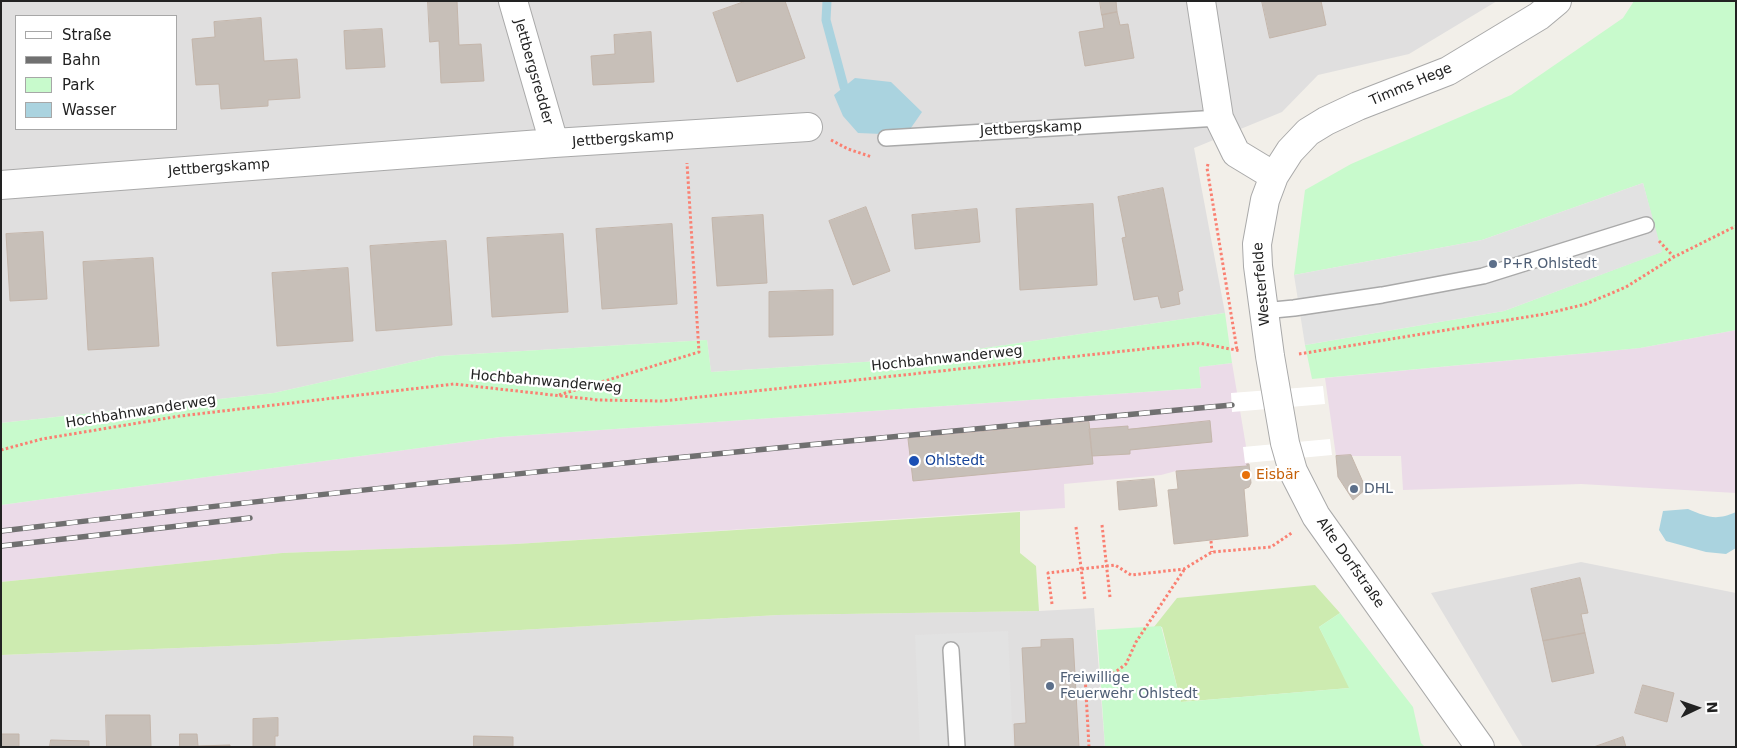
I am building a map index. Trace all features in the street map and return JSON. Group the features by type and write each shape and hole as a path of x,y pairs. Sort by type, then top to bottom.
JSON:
{"street":[{"name":"Jettbergsredder","path":"512,1 554,143"},
{"path":"1201,1 1221,122 1236,153 1274,176"},
{"name":"Timms Hege","path":"1274,176 1290,151 1314,128 1358,106 1448,71 1539,16 1557,1"},
{"name":"Jettbergskamp","path":"1,185 554,143 808,127"},
{"name":"Westerfelde","path":"1270,356 1263,311 1257,244 1265,200 1274,176"},
{"name":"Alte Dorfstraße","path":"1270,356 1290,462 1302,491 1316,516 1480,747"}],"lane":[{"name":"Jettbergskamp","path":"886,138 1221,122"},
{"path":"1263,311 1382,295 1483,276 1646,225"},
{"path":"951,650 957,747"}],"path":[{"path":"1221,122 1210,151 1207,168 1238,350"},
{"path":"808,127 848,149 882,160 886,138"},
{"path":"557,396 699,352 685,135"},
{"name":"Hochbahnwanderweg","path":"1,450 42,439 180,416 454,384 598,400 663,401 1199,343 1238,350 1248,354 1270,356 1301,354 1545,314 1586,304 1626,287 1674,257 1736,226"},
{"path":"1052,604 1048,573 1115,565 1131,575 1184,569 1212,552 1271,547 1316,516"},
{"path":"1102,525 1110,597"},
{"path":"1076,527 1085,600"},
{"path":"1211,541 1212,552"},
{"path":"1089,747 1085,675 1112,674 1126,664 1136,642 1184,569"}],"shaded area":[{"path":"1,1 1497,1 1409,54 1318,75 1282,112 1194,148 1225,313 909,359 711,372 707,340 439,356 274,393 1,423"},
{"name":"P+R Ohlstedt","path":"1643,183 1662,252 1504,311 1305,345 1294,275 1482,240"},
{"path":"1736,330 1736,493 1581,484 1403,490 1401,456 1336,456 1325,378 1640,348"},
{"path":"1232,363 1249,464 1247,466 1176,471 1161,475 1064,484 1065,508 516,544 282,553 1,582 1,505 500,437 1201,388 1199,367"},
{"path":"1581,562 1736,593 1736,747 1523,747 1431,593"},
{"path":"1094,608 1105,747 1,747 1,655 279,644 778,615 1039,611"},
{"path":"1008,631 1013,747 920,747 915,635"}],"green space":[{"path":"1634,1 1736,1 1736,330 1640,348 1312,379 1305,345 1504,311 1661,252 1643,183 1482,240 1294,275 1305,190 1351,164 1511,95 1623,18"},
{"path":"1225,313 1232,363 1199,367 1201,388 500,437 1,505 1,423 274,393 439,356 707,340 711,372 909,359"},
{"path":"1020,512 1020,553 1036,566 1039,611 778,615 279,644 1,655 1,582 282,553 516,544"},
{"path":"1315,585 1340,613 1319,627 1350,688 1181,702 1162,627 1154,627 1177,598"},
{"path":"1340,613 1413,707 1421,743 1425,747 1105,747 1097,630 1161,626 1181,702 1349,688 1319,627"}],"water":[{"path":"855,78 891,82 922,112 906,135 858,133 843,116 834,95"},
{"path":"1688,509 1712,517 1729,515 1736,512 1736,548 1726,554 1706,552 1666,541 1659,530 1663,511"}],"pier":[{"path":"1323,386 1325,404 1232,412 1231,393"},
{"path":"1330,439 1332,455 1245,463 1243,447"}],"building":[{"path":"428,1 457,1 459,45 481,44 484,81 441,83 439,41 430,42"},
{"path":"746,1 785,1 805,58 737,82 713,13"},
{"path":"1100,1 1116,1 1117,12 1102,15"},
{"path":"1262,1 1321,1 1326,25 1270,38"},
{"path":"1117,12 1120,25 1128,24 1134,58 1085,66 1079,32 1104,28 1102,15"},
{"path":"261,18 264,61 297,59 300,98 268,100 268,106 221,109 219,84 196,85 192,39 215,37 214,22"},
{"path":"382,29 385,67 346,69 344,31"},
{"path":"651,32 654,82 593,85 591,56 615,54 614,35"},
{"path":"1163,188 1183,290 1178,292 1180,304 1161,308 1158,296 1134,300 1122,238 1126,237 1118,197"},
{"path":"1093,204 1097,285 1020,290 1016,209"},
{"path":"866,207 890,271 853,285 829,221"},
{"path":"977,209 980,242 915,249 912,215"},
{"path":"763,215 767,283 717,286 712,218"},
{"path":"672,224 677,304 602,309 596,229"},
{"path":"43,232 47,299 10,301 6,234"},
{"path":"563,234 568,312 492,317 487,238"},
{"path":"446,241 452,325 376,331 370,246"},
{"path":"153,258 159,346 88,350 83,262"},
{"path":"348,268 353,341 277,346 272,273"},
{"path":"833,290 833,335 769,337 769,292"},
{"path":"1210,421 1212,442 1130,450 1130,454 1092,456 1089,429 1128,426 1128,429"},
{"path":"1089,422 1093,464 913,481 908,439"},
{"path":"1351,455 1366,489 1353,500 1338,477 1336,456"},
{"path":"1249,464 1251,483 1249,487 1244,489 1248,536 1174,544 1168,490 1178,489 1176,471 1247,466"},
{"path":"1154,479 1157,506 1119,510 1117,482"},
{"path":"1580,578 1588,613 1581,614 1585,633 1543,641 1531,589"},
{"path":"1585,633 1594,673 1552,682 1543,641"},
{"name":"Freiwillige Feuerwehr Ohlstedt","path":"1073,639 1079,747 1015,747 1014,724 1026,723 1022,648 1041,647 1041,640"},
{"path":"1643,685 1674,693 1667,722 1635,713"},
{"path":"106,715 150,715 151,747 107,747"},
{"path":"278,718 278,736 275,736 275,747 253,747 253,719"},
{"path":"1,734 19,734 19,747 1,747"},
{"path":"180,734 197,734 198,746 230,745 230,747 180,747"},
{"path":"474,736 513,737 513,747 474,747"},
{"path":"1623,737 1626,747 1594,747"},
{"path":"51,740 89,741 89,747 50,747"}],"waterway":[{"path":"827,1 826,20 844,87"}],"railway":[{"path":"1,531 462,480 1232,405"},
{"path":"1,546 250,518"}],"place":[{"name":"P+R Ohlstedt","path":"1493,264"},
{"name":"Ohlstedt","path":"914,461"},
{"name":"Eisbär","path":"1246,475"},
{"name":"DHL","path":"1354,489"},
{"name":"Freiwillige Feuerwehr Ohlstedt","path":"1050,686"}]}
